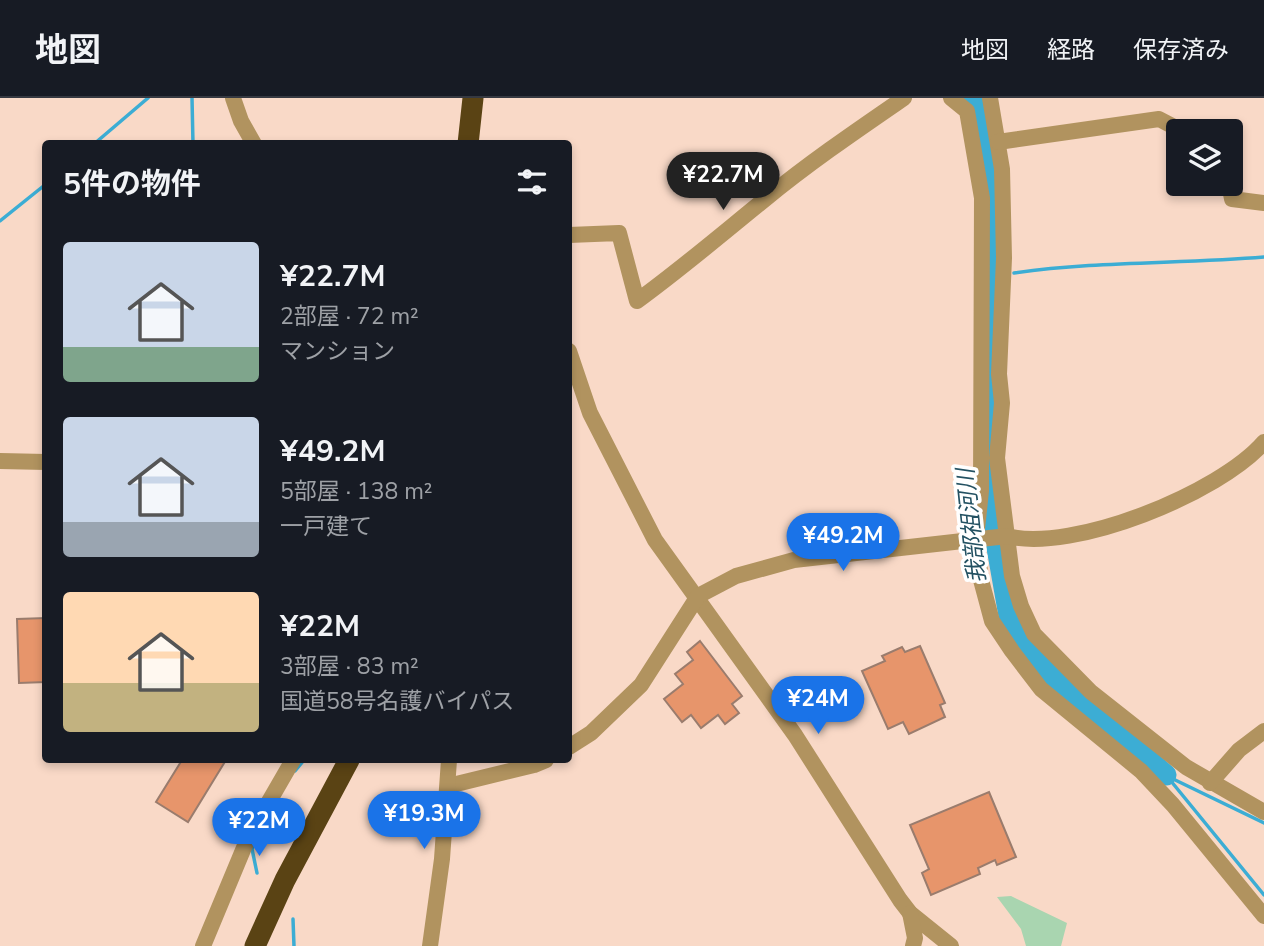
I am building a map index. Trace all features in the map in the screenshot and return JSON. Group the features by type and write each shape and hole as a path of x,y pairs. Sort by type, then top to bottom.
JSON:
{"highway":[{"path":"468,140 473,98"},
{"path":"255,946 291,867 347,763"}],"street":[{"path":"233,98 252,140"},
{"path":"572,235 619,233 637,301 834,146 904,98"},
{"path":"951,98 967,111 982,198 980,539 981,580 992,621 1041,690 1141,771 1173,805 1264,916"},
{"path":"990,98 1002,169 1004,258 999,374 1002,404 997,458 1012,576 1021,606 1034,634 1091,692 1186,768 1264,812"},
{"path":"998,142 1159,119 1166,123"},
{"path":"1231,196 1232,200 1264,203"},
{"path":"572,360 590,412 655,540 795,734 910,912 951,946"},
{"path":"572,745 591,733 641,685 698,596 736,576 794,560 1006,536 1019,539 1073,534 1124,523 1154,512 1216,481 1264,442"},
{"path":"0,461 42,462"},
{"path":"1210,783 1239,750 1264,731"},
{"path":"203,946 248,838 291,763"},
{"path":"430,946 442,859 449,763"},
{"path":"448,786 539,763"},
{"path":"910,912 915,938 913,946"}],"green space":[{"path":"1011,896 1067,923 1061,946 1026,946 1021,929 997,897"}],"building":[{"path":"42,618 42,682 19,683 17,619"},
{"path":"700,641 742,696 732,704 739,713 725,724 718,715 701,728 691,715 682,722 664,699 683,684 675,674 693,660 687,652"},
{"path":"920,646 945,703 940,705 945,717 909,734 903,722 888,729 862,671 885,661 882,656 902,647 905,652"},
{"path":"180,763 224,763 188,822 156,802"},
{"path":"989,792 1016,857 997,865 995,860 978,868 980,874 931,895 922,873 929,869 910,825"}],"waterway":[{"path":"99,140 148,98"},
{"path":"192,98 193,140"},
{"name":"我部祖河川","path":"972,98 992,188 990,473 994,531 1009,616 1039,664 1166,775"},
{"path":"0,221 42,187"},
{"path":"1014,273 1076,266 1264,257"},
{"path":"295,771 302,763"},
{"path":"1166,775 1264,895"},
{"name":"我部祖河川","path":"1169,777 1264,823"},
{"path":"255,841 252,849 257,873"},
{"path":"293,919 294,946"}]}
